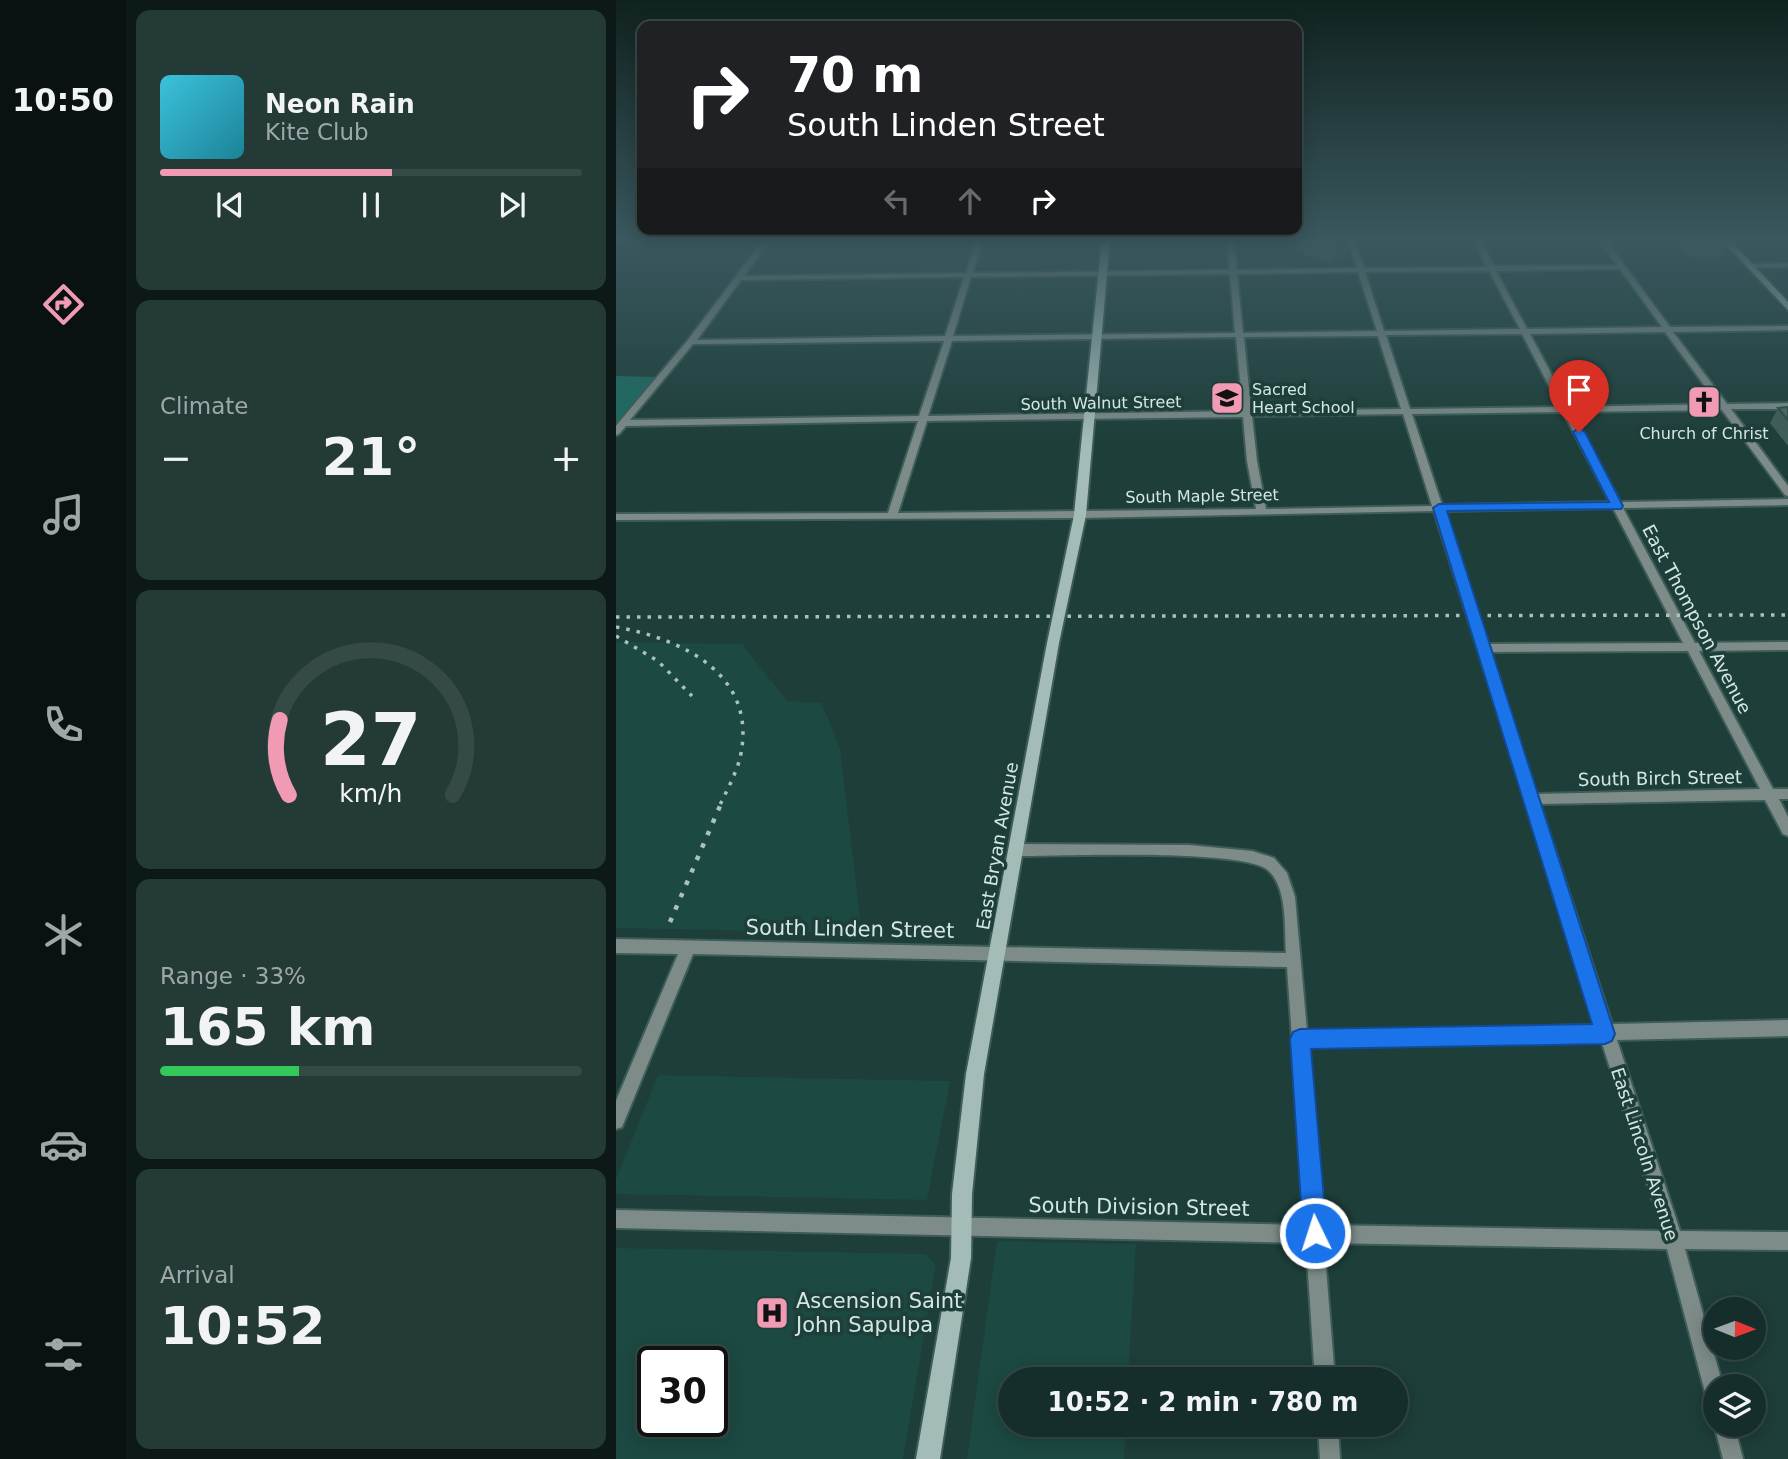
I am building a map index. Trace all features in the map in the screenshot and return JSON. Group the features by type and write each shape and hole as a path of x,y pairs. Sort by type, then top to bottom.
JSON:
{"street":[{"path":"616,432 718,307"},
{"path":"892,516 959,307"},
{"name":"East Bryan Avenue","path":"928,1459 961,1258 960,1227 975,1074 1053,643 1080,514 1100,307"},
{"path":"1237,307 1261,510"},
{"name":"East Lincoln Avenue","path":"1374,307 1533,799 1605,1034 1674,1241 1710,1374"},
{"name":"East Thompson Avenue","path":"1513,307 1788,830"},
{"path":"1651,307 1788,493"},
{"path":"691,342 1788,328"},
{"name":"South Walnut Street","path":"624,423 1788,406"},
{"name":"South Maple Street","path":"616,517 1080,514 1788,502"},
{"path":"1483,649 1788,646"},
{"name":"South Birch Street","path":"1533,799 1788,794"},
{"path":"1016,850 1232,852 1267,861 1279,873 1286,886 1294,960 1324,1367"},
{"name":"South Linden Street","path":"616,946 1294,960"},
{"path":"616,1121 688,948"},
{"path":"1300,1039 1788,1028"},
{"name":"South Division Street","path":"616,1219 1674,1241 1788,1241"},
{"path":"1329,1437 1330,1459"},
{"path":"1727,1437 1733,1459"}],"shaded area":[{"path":"616,376 657,377 616,427"},
{"path":"616,642 742,644 787,701 822,703 840,749 862,933 616,928"},
{"path":"658,1075 950,1081 927,1200 616,1194 616,1179"},
{"name":"Ascension Saint John Sapulpa","path":"997,1241 1136,1244 1129,1367 998,1367 998,1437 1125,1437 1124,1459 967,1459"},
{"name":"Ascension Saint John Sapulpa","path":"616,1248 926,1254 936,1265 903,1459 616,1459"}],"building":[{"path":"1788,407 1788,420 1778,408"}],"railway":[{"path":"616,617 1788,615"},
{"path":"616,627 666,641 690,652 710,666 727,683 738,704 743,729 740,758 719,807"},
{"path":"616,636 658,661 692,696"},
{"path":"670,922 720,806"}],"place":[{"name":"Sacred Heart School","path":"1227,398"},
{"name":"Church of Christ","path":"1704,402"},
{"name":"Ascension Saint John Sapulpa","path":"772,1313"}],"route":[{"path":"1315,1233 1300,1039 1605,1034 1439,508 1617,506 1579,432"}]}
